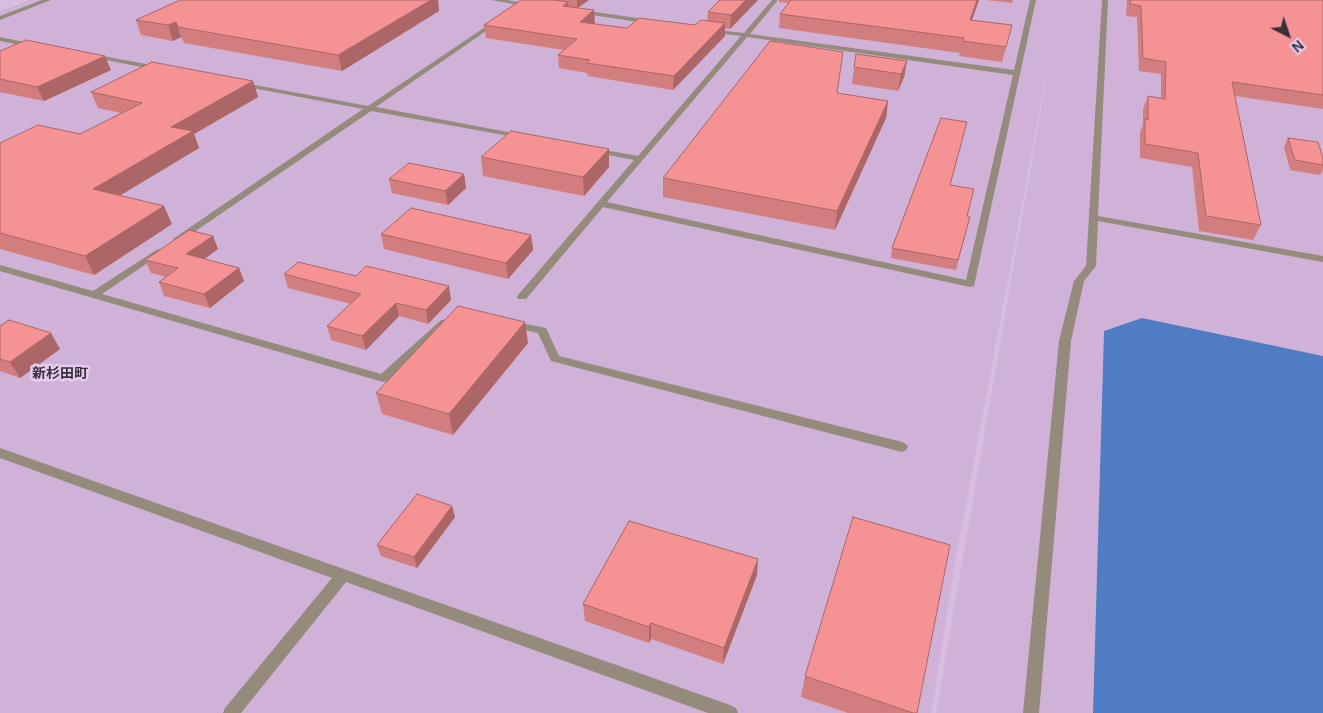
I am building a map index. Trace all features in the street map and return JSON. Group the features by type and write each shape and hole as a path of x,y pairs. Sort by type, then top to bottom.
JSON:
{"lane":[{"path":"0,18 48,0"},
{"path":"494,0 524,2 541,6"},
{"path":"522,297 775,0"},
{"path":"602,204 970,284 1034,0"},
{"path":"1031,713 1065,341 1079,281 1091,266 1105,0"},
{"path":"514,9 524,2"},
{"path":"570,11 658,23"},
{"path":"94,296 506,15"},
{"path":"697,28 1017,73"},
{"path":"0,39 39,46"},
{"path":"88,56 165,70"},
{"path":"234,83 534,139"},
{"path":"592,150 640,158"},
{"path":"1094,218 1323,259"},
{"path":"0,268 383,378 456,312"},
{"path":"504,322 542,330 555,358 902,447"},
{"path":"0,453 730,713"},
{"path":"230,713 343,575"}],"shaded area":[{"path":"30,0 1323,0 1323,356 1142,318 1104,331 1093,713 936,713 1058,11 956,557 931,713 0,713 0,11"}],"water":[{"path":"1142,318 1323,356 1323,713 1093,713 1104,331"}],"building":[{"path":"180,0 431,0 338,55 178,27 176,22 168,25 136,20"},
{"path":"521,0 568,2 563,6 594,10 580,22 627,28 639,18 695,25 701,20 725,23 674,76 587,63 590,60 558,55 577,39 484,25"},
{"path":"720,0 746,0 731,15 708,12"},
{"path":"791,0 977,0 970,20 1012,25 1006,47 963,41 964,38 780,14"},
{"path":"1130,0 1323,0 1323,95 1232,82 1261,225 1206,216 1198,153 1145,144 1145,119 1148,120 1148,96 1165,99 1166,62 1143,58 1141,6 1130,4"},
{"path":"26,40 105,56 37,87 0,79 0,51"},
{"path":"770,41 843,52 837,93 888,101 837,211 663,178"},
{"path":"856,54 907,61 901,74 854,67"},
{"path":"152,62 253,81 171,127 193,131 93,189 164,206 85,256 0,233 0,143 38,125 80,134 142,103 91,92"},
{"path":"941,118 967,122 950,185 974,189 967,216 970,217 958,260 892,248"},
{"path":"511,131 609,149 583,177 481,157"},
{"path":"1288,138 1318,142 1323,165 1295,160"},
{"path":"409,163 464,174 445,191 389,179"},
{"path":"411,208 531,235 506,263 381,234"},
{"path":"189,230 213,236 186,254 239,268 204,294 159,282 178,268 145,260"},
{"path":"298,262 356,276 366,266 449,286 426,310 396,303 362,336 327,326 361,294 284,274"},
{"path":"458,306 525,322 449,414 376,393"},
{"path":"9,320 51,333 10,362 0,359 0,326"},
{"path":"417,494 452,506 414,557 377,545"},
{"path":"853,517 950,545 917,713 805,676"},
{"path":"629,521 758,559 724,648 651,623 649,627 583,604"}],"district":[{"name":"新杉田町","path":"60,374"}]}
